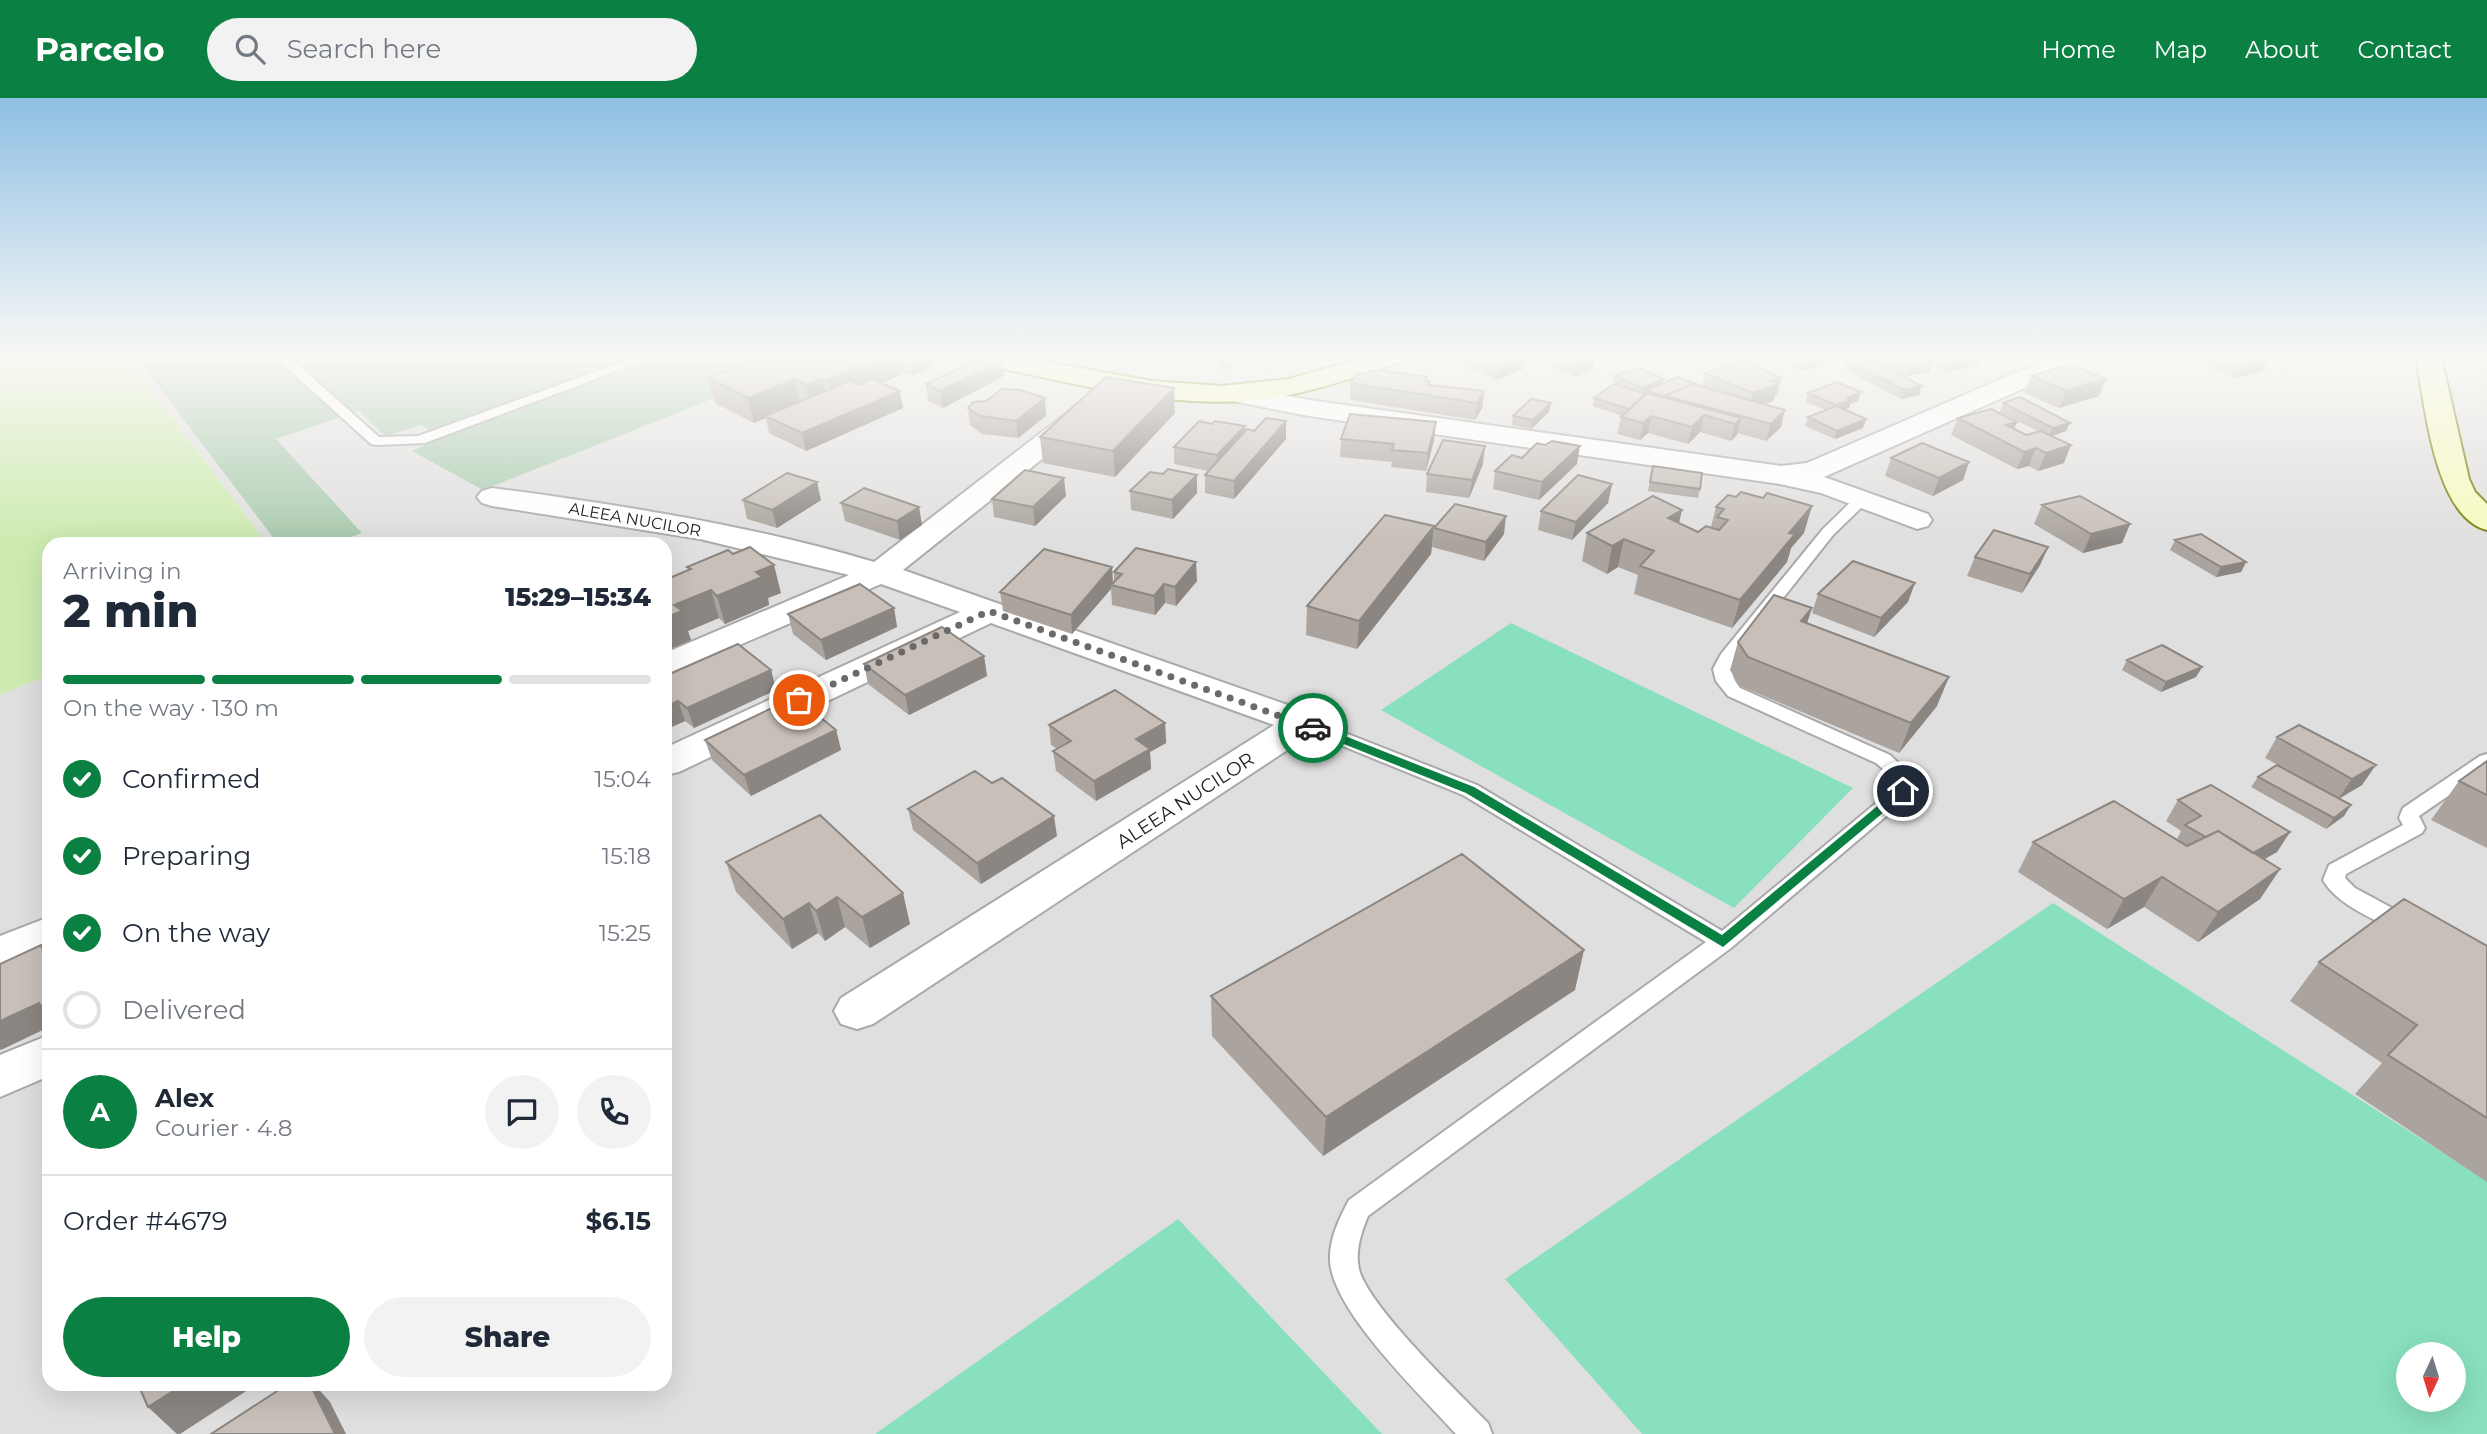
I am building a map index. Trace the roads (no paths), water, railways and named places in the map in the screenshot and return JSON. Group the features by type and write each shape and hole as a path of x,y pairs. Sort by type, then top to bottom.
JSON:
{"main road":[{"path":"2442,419 2455,479 2462,495 2487,521"}],"street":[{"path":"672,663 880,573 1075,419"},
{"path":"1389,419 1780,475 1831,487 1917,520"},
{"path":"1780,475 1813,471 1931,419"},
{"name":"ALEEA NUCILOR","path":"492,497 592,510 778,548 880,573 1303,723"},
{"path":"728,568 778,548"},
{"path":"672,761 989,611"},
{"name":"ALEEA NUCILOR","path":"858,1011 1303,723"},
{"path":"0,954 42,936"},
{"path":"0,1077 42,1057"}],"lane":[{"path":"352,419 376,440 398,442 420,440 477,419"},
{"path":"1477,1434 1363,1307 1345,1273 1344,1238 1359,1208 1723,942 1903,791 1899,774 1883,760 1734,692 1725,681 1722,669 1727,658 1828,532 1862,499"},
{"path":"1303,723 1470,790 1723,942"},
{"path":"2429,939 2347,892 2334,880 2336,870 2415,828 2409,818 2410,813 2487,760"}]}
